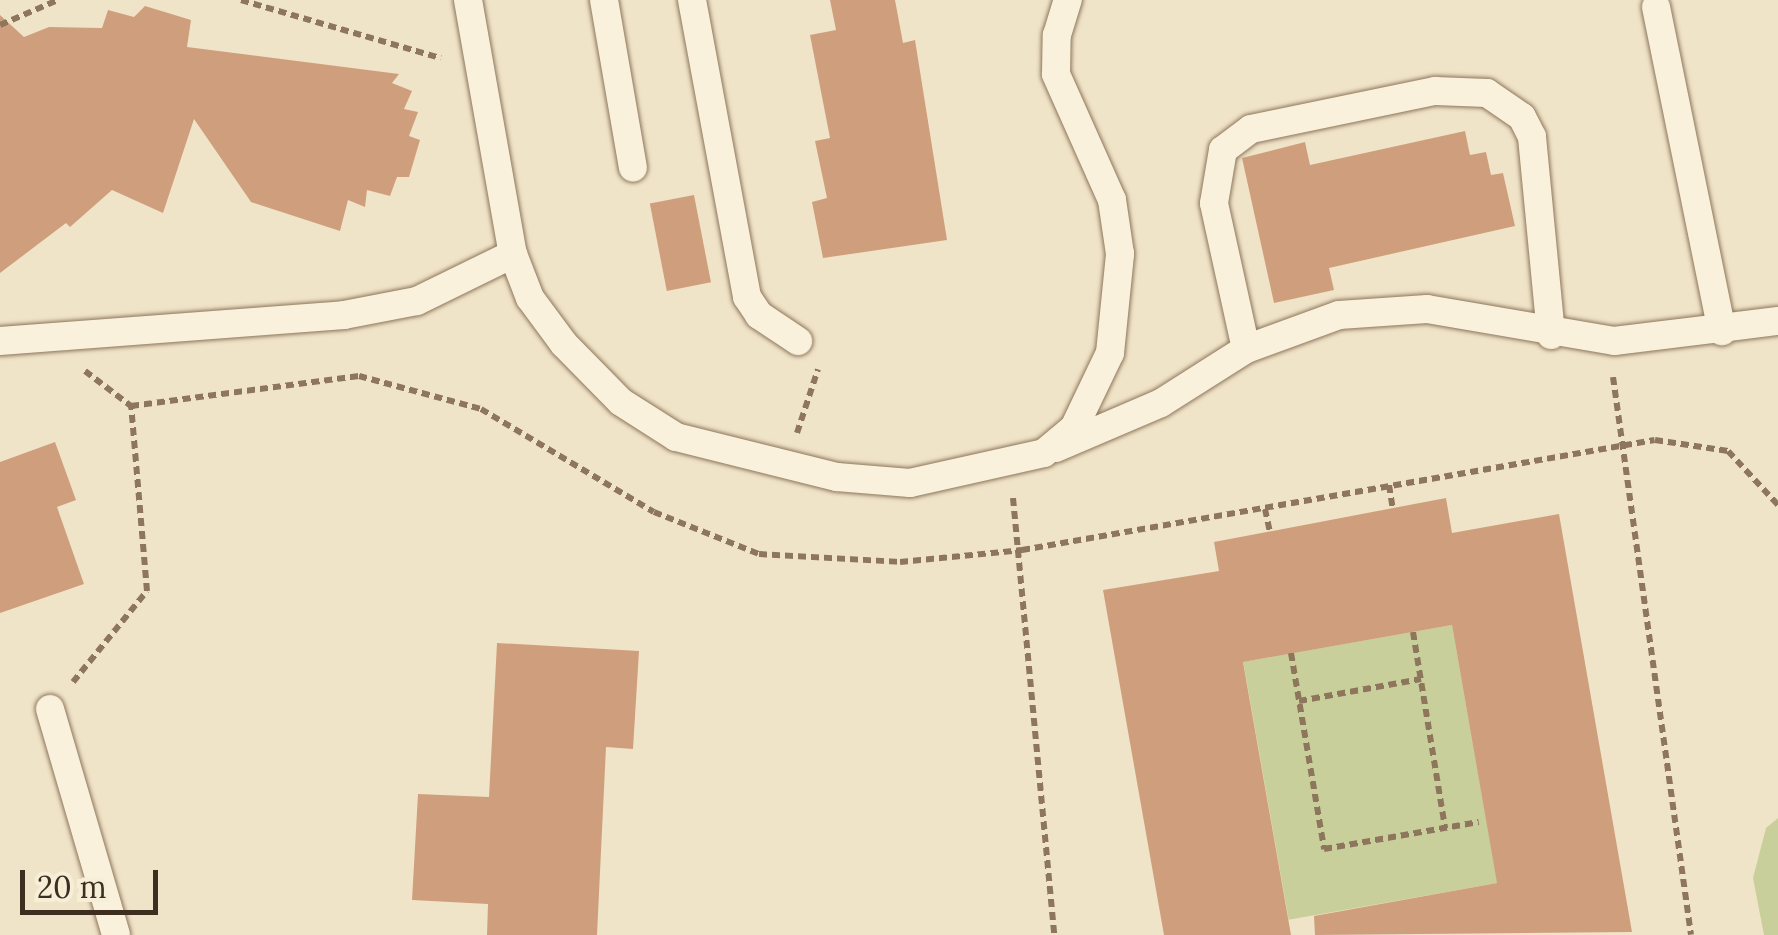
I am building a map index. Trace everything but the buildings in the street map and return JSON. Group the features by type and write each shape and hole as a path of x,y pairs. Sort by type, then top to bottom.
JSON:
{"lane":[{"path":"468,0 513,254 530,298 564,344 621,402 676,438 759,462 855,479 910,483 1006,464 1044,453 1145,411 1246,349 1338,314 1386,308 1427,309 1551,335 1614,341 1722,331 1778,320"},
{"path":"604,0 633,168"},
{"path":"692,0 748,297 759,315 798,341"},
{"path":"1044,453 1074,428 1094,397 1110,353 1120,254 1112,200 1056,74 1058,35 1068,0"},
{"path":"1656,7 1722,331"},
{"path":"1246,349 1214,203 1223,150 1250,128 1435,91 1487,93 1522,118 1532,137 1551,335"},
{"path":"0,341 344,316 417,301 513,254"},
{"path":"50,709 116,935"}],"path":[{"path":"0,25 58,0"},
{"path":"241,0 480,69"},
{"path":"1614,341 1615,410 1691,935"},
{"path":"796,436 817,382"},
{"path":"50,709 148,591 131,406"},
{"path":"1006,464 1022,550 1054,935"},
{"path":"1389,485 1393,509"},
{"path":"1266,509 1270,532"},
{"path":"1413,632 1445,828"},
{"path":"1291,653 1324,849 1479,822"},
{"path":"1298,701 1420,679"}],"green space":[{"path":"1452,625 1497,883 1289,920 1243,662"},
{"path":"1778,818 1778,935 1764,935 1753,878 1766,828"}]}
